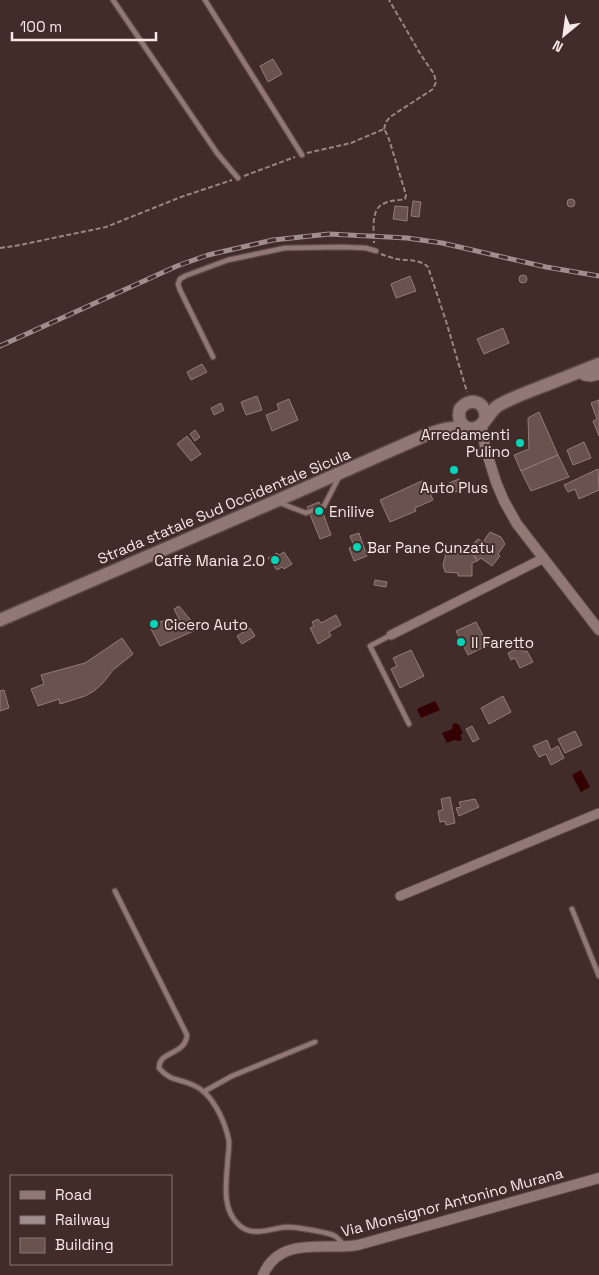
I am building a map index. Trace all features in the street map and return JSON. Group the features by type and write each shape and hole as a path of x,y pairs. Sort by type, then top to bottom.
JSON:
{"main road":[{"path":"426,435 449,427 476,428 492,410 513,398 599,364"},
{"path":"426,435 448,421 469,404 496,402 513,398"},
{"path":"469,404 485,410 484,421"},
{"path":"468,428 462,424 459,418 469,404"},
{"name":"Strada statale Sud Occidentale Sicula","path":"0,620 426,435"}],"street":[{"path":"581,371 584,376 599,375"},
{"path":"484,421 482,430 485,447 504,501 517,524 599,630"},
{"path":"468,428 485,447"},
{"path":"391,635 544,558"},
{"path":"400,896 599,813"},
{"name":"Via Monsignor Antonino Murana","path":"263,1275 274,1257 291,1249 303,1247 346,1248 599,1178"}],"lane":[{"path":"112,0 217,153 238,178"},
{"path":"204,0 302,155"},
{"path":"213,357 180,290 178,284 180,279 228,260 257,252 284,248 342,247 366,248 376,251"},
{"path":"276,501 306,513 324,506 341,473"},
{"path":"391,635 370,646 409,724"},
{"path":"115,891 187,1035 186,1042 182,1047 162,1058 159,1068 166,1076 192,1084 205,1091 224,1123 229,1142 226,1201 230,1214 239,1225 250,1232 257,1233 287,1227 300,1228 337,1236 346,1248"},
{"path":"572,909 599,976"},
{"path":"205,1091 232,1076 314,1042"}],"path":[{"path":"389,0 434,74 436,82 433,89 390,117 386,122 384,129 388,136 406,195 405,199 383,203 378,207 374,215 376,251 396,259 419,261 428,267 446,321 469,404"},
{"path":"0,248 106,227 181,197 302,155 351,143 384,129"}],"shaded area":[{"path":"435,701 440,710 421,718 417,709"},
{"path":"455,723 459,725 463,733 460,735 462,739 447,743 442,733 452,729"},
{"path":"581,770 590,787 581,792 572,775"}],"building":[{"path":"273,59 282,74 268,82 260,66"},
{"path":"571,199 575,203 571,207 567,203"},
{"path":"413,201 421,202 419,217 411,216"},
{"path":"395,206 408,207 407,221 393,219"},
{"path":"523,275 527,279 523,283 519,279"},
{"path":"410,276 416,291 396,298 391,284"},
{"path":"503,328 509,343 484,354 477,339"},
{"path":"202,364 207,372 191,380 187,372"},
{"path":"257,396 262,410 246,415 241,402"},
{"path":"289,399 298,420 272,431 266,415 279,410 277,404"},
{"path":"599,400 599,436 593,421 597,419 591,403"},
{"path":"221,403 224,410 214,415 211,408"},
{"path":"539,412 558,455 521,471 514,455 529,449 528,418"},
{"path":"195,430 200,437 195,441 190,434"},
{"path":"187,436 201,454 191,461 177,444"},
{"path":"584,442 591,458 573,465 567,450"},
{"path":"558,455 569,477 531,491 521,471"},
{"path":"598,469 599,490 579,499 575,489 568,492 564,485"},
{"path":"459,479 463,489 452,493 449,483"},
{"path":"424,480 433,500 415,508 416,511 390,522 380,500"},
{"path":"319,502 331,535 320,539 307,507"},
{"path":"490,532 501,537 505,544 498,554 500,556 492,566 481,558 477,561 470,547 478,539 483,542"},
{"name":"Bar Pane Cunzatu","path":"359,533 367,556 354,561 349,548 354,546 350,536"},
{"path":"470,547 477,561 472,563 472,576 458,576 458,573 445,572 443,565 446,553 458,554 459,548 468,549"},
{"path":"284,552 292,564 284,569 282,567 277,570 268,558 277,553 279,555"},
{"path":"375,580 387,582 386,587 374,585"},
{"path":"179,606 198,629 160,646 151,629 155,627 154,624 172,618 176,623 180,621 174,609"},
{"path":"336,615 341,625 329,632 331,636 318,644 310,628 314,626 312,622 318,619 321,623"},
{"path":"476,622 488,645 468,655 456,631"},
{"path":"250,628 255,636 242,644 237,636"},
{"path":"122,638 133,654 113,670 94,691 60,704 59,699 38,706 31,689 44,684 41,675 85,663"},
{"path":"521,647 524,652 527,651 533,662 520,668 515,658 511,660 508,653"},
{"path":"411,650 424,676 400,688 391,669 397,666 393,658"},
{"path":"4,690 9,708 0,711 0,691"},
{"path":"503,696 511,712 489,724 481,708"},
{"path":"472,726 479,739 473,742 466,729"},
{"path":"575,731 582,745 565,753 558,739"},
{"path":"547,740 551,750 558,746 564,758 551,765 546,754 539,757 533,746"},
{"path":"450,797 455,823 446,825 445,821 440,822 438,811 443,810 441,799"},
{"path":"475,799 479,807 459,816 456,808 461,807 459,802"}],"railway":[{"path":"0,346 177,266 208,255 273,240 329,234 407,238 442,243 546,267 599,276"}],"place":[{"name":"Arredamenti Pulino","path":"520,443"},
{"name":"Auto Plus","path":"454,470"},
{"name":"Enilive","path":"319,511"},
{"name":"Bar Pane Cunzatu","path":"357,547"},
{"name":"Caffè Mania 2.0","path":"275,560"},
{"name":"Cicero Auto","path":"154,624"},
{"name":"Il Faretto","path":"461,642"}]}
